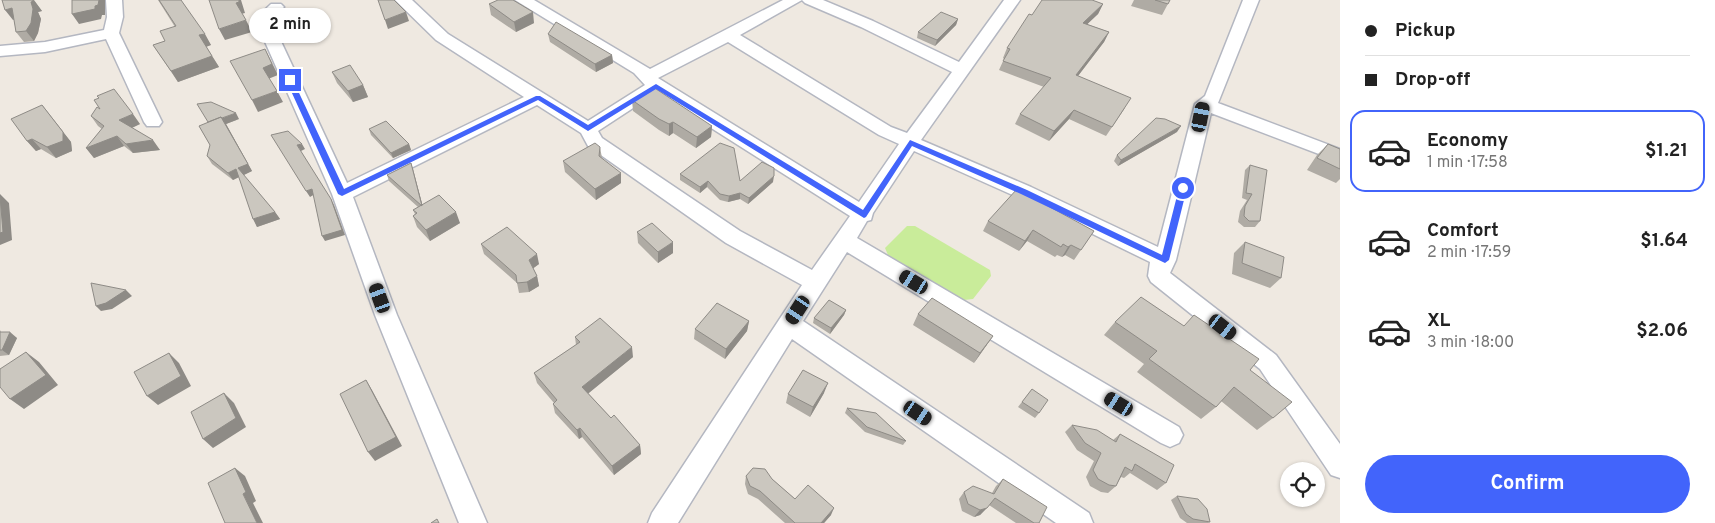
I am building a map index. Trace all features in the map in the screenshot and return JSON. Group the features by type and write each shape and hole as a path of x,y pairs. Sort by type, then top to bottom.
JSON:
{"street":[{"path":"114,0 115,17 111,33 153,122"},
{"path":"403,0 442,37 588,128 595,142 692,210 733,237 816,282"},
{"path":"523,0 640,69 652,82 864,215"},
{"path":"588,128 652,82 727,34 795,0"},
{"path":"810,0 867,24 962,70"},
{"path":"662,523 816,282 864,215 910,142 1012,0"},
{"path":"1251,0 1212,99 1204,104 1165,260 1160,264 1159,276 1268,362 1340,466"},
{"path":"276,7 263,19 342,194 386,316 473,523"},
{"path":"0,51 46,47 111,33"},
{"path":"727,34 885,131 1024,192 1165,260"},
{"path":"342,194 538,97"},
{"path":"1204,104 1340,156"},
{"path":"846,241 1170,435"},
{"path":"790,324 1079,523"}],"green space":[{"path":"907,226 915,226 990,270 991,276 973,299 964,300 888,255 885,248"}],"building":[{"path":"2,0 34,1 31,2 33,9 31,23 26,31 16,32 12,8 5,10"},
{"path":"72,0 99,0 95,9 72,14"},
{"path":"159,0 181,0 205,34 199,35 212,56 171,71 153,45 165,41 160,31 176,26"},
{"path":"209,0 239,0 236,3 246,20 219,29"},
{"path":"378,0 394,0 406,12 385,20"},
{"path":"498,0 513,0 533,12 514,22 489,4"},
{"path":"1042,0 1092,0 1103,4 1083,23 1109,32 1076,75 1131,98 1112,127 1074,110 1054,131 1020,114 1051,78 1003,61 1010,49 1007,48 1029,14 1032,15"},
{"path":"1155,0 1170,0 1168,4"},
{"path":"941,12 958,19 937,40 918,32"},
{"path":"556,22 612,55 595,64 548,34"},
{"path":"265,49 272,64 263,68 277,91 252,100 230,61"},
{"path":"350,65 363,85 348,91 332,72"},
{"path":"653,87 712,126 697,137 673,122 669,124 659,119 632,100"},
{"path":"114,89 133,114 119,120 153,140 126,144 117,136 86,148 104,126 91,116 97,107 100,109 94,100 99,98 97,96"},
{"path":"211,102 236,113 208,122 197,104"},
{"path":"42,105 63,132 63,141 47,147 32,139 27,141 11,119"},
{"path":"221,117 248,164 238,168 275,212 253,219 236,169 228,173 207,156 210,145 199,126"},
{"path":"1156,118 1165,119 1181,126 1121,160 1117,155"},
{"path":"386,121 409,144 391,153 369,129"},
{"path":"288,131 302,144 297,145 331,199 342,230 322,236 312,189 306,191 271,135"},
{"path":"595,143 600,147 599,156 621,173 595,189 563,161"},
{"path":"720,143 734,148 740,181 762,162 774,168 774,176 749,198 740,193 729,196 720,194 708,181 700,187 680,174"},
{"path":"1328,144 1340,149 1340,169 1317,158"},
{"path":"411,163 422,206 387,175"},
{"path":"1250,165 1267,170 1260,221 1249,221 1244,216 1245,206 1252,194 1246,193"},
{"path":"1017,189 1094,231 1081,250 1071,245 1068,247 1063,244 1061,247 1033,230 1025,241 988,221"},
{"path":"439,195 456,212 426,230 413,216 417,213 413,210"},
{"path":"0,196 3,232 0,233"},
{"path":"652,223 673,242 658,252 637,232"},
{"path":"507,227 537,254 529,260 537,276 527,282 517,283 516,275 481,244"},
{"path":"1245,242 1284,257 1281,278 1242,263"},
{"path":"91,283 126,290 106,303 96,306"},
{"path":"1141,297 1184,326 1194,315 1259,359 1250,370 1292,402 1273,418 1234,387 1216,407 1149,359 1157,351 1115,322"},
{"path":"932,298 993,336 980,353 918,314"},
{"path":"829,300 846,310 831,328 814,318"},
{"path":"717,303 749,321 726,349 695,329"},
{"path":"600,318 632,347 582,387 611,418 614,415 640,445 612,466 580,428 577,430 553,404 557,400 534,373 580,342 575,337"},
{"path":"0,332 10,332 2,350 0,350"},
{"path":"26,352 46,375 10,399 0,387 0,369"},
{"path":"169,353 181,376 147,396 134,372"},
{"path":"803,370 828,383 813,407 788,394"},
{"path":"366,380 396,437 368,452 340,394"},
{"path":"1032,389 1048,400 1039,413 1022,402"},
{"path":"224,393 236,418 203,439 191,412"},
{"path":"847,408 876,413 906,441 867,427"},
{"path":"1072,425 1097,430 1116,442 1120,434 1174,465 1166,483 1135,464 1132,471 1125,467 1116,486 1109,485 1098,479 1093,470 1101,453 1085,443"},
{"path":"235,468 246,492 243,494 257,523 225,523 208,483"},
{"path":"753,468 765,469 772,479 795,499 808,485 834,508 821,523 795,523 760,491 750,486 746,476"},
{"path":"1003,479 1047,507 1039,523 1034,523 995,498 987,508 980,510 968,504 964,492 973,486 994,494"},
{"path":"1177,496 1198,499 1207,509 1210,522 1193,519 1186,514"},
{"path":"437,519 439,523 431,523"}],"route":[{"path":"290,80 342,194 538,97 588,128 656,86 864,215 910,142 1024,192 1165,260 1183,188"}]}
